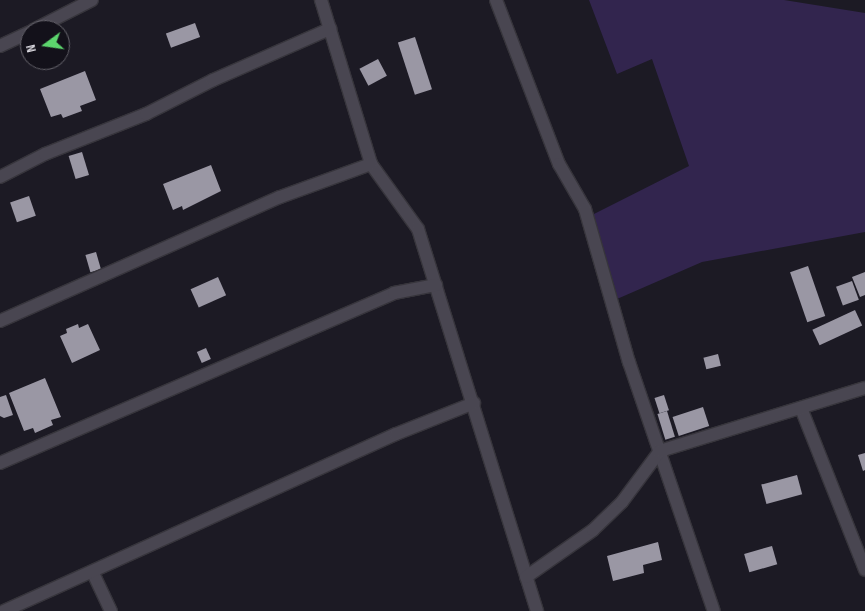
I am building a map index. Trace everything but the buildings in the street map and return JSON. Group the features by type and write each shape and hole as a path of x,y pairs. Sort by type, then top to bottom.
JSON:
{"street":[{"path":"53,20 92,0"},
{"path":"321,0 371,164 418,229 474,403 537,611"},
{"path":"496,0 559,164 584,209 629,362 714,611"},
{"path":"0,177 46,154 146,114 213,80 330,29"},
{"path":"0,46 20,37"},
{"path":"0,321 280,197 371,164"},
{"path":"0,462 394,293 436,285"},
{"path":"526,577 598,525 622,502 660,450 865,388"},
{"path":"4,611 93,573 396,434 474,403"},
{"path":"801,408 865,570"},
{"path":"93,573 111,611"}],"shaded area":[{"path":"589,0 784,0 865,13 865,232 702,262 617,299 592,215 689,166 652,59 617,74"}]}
